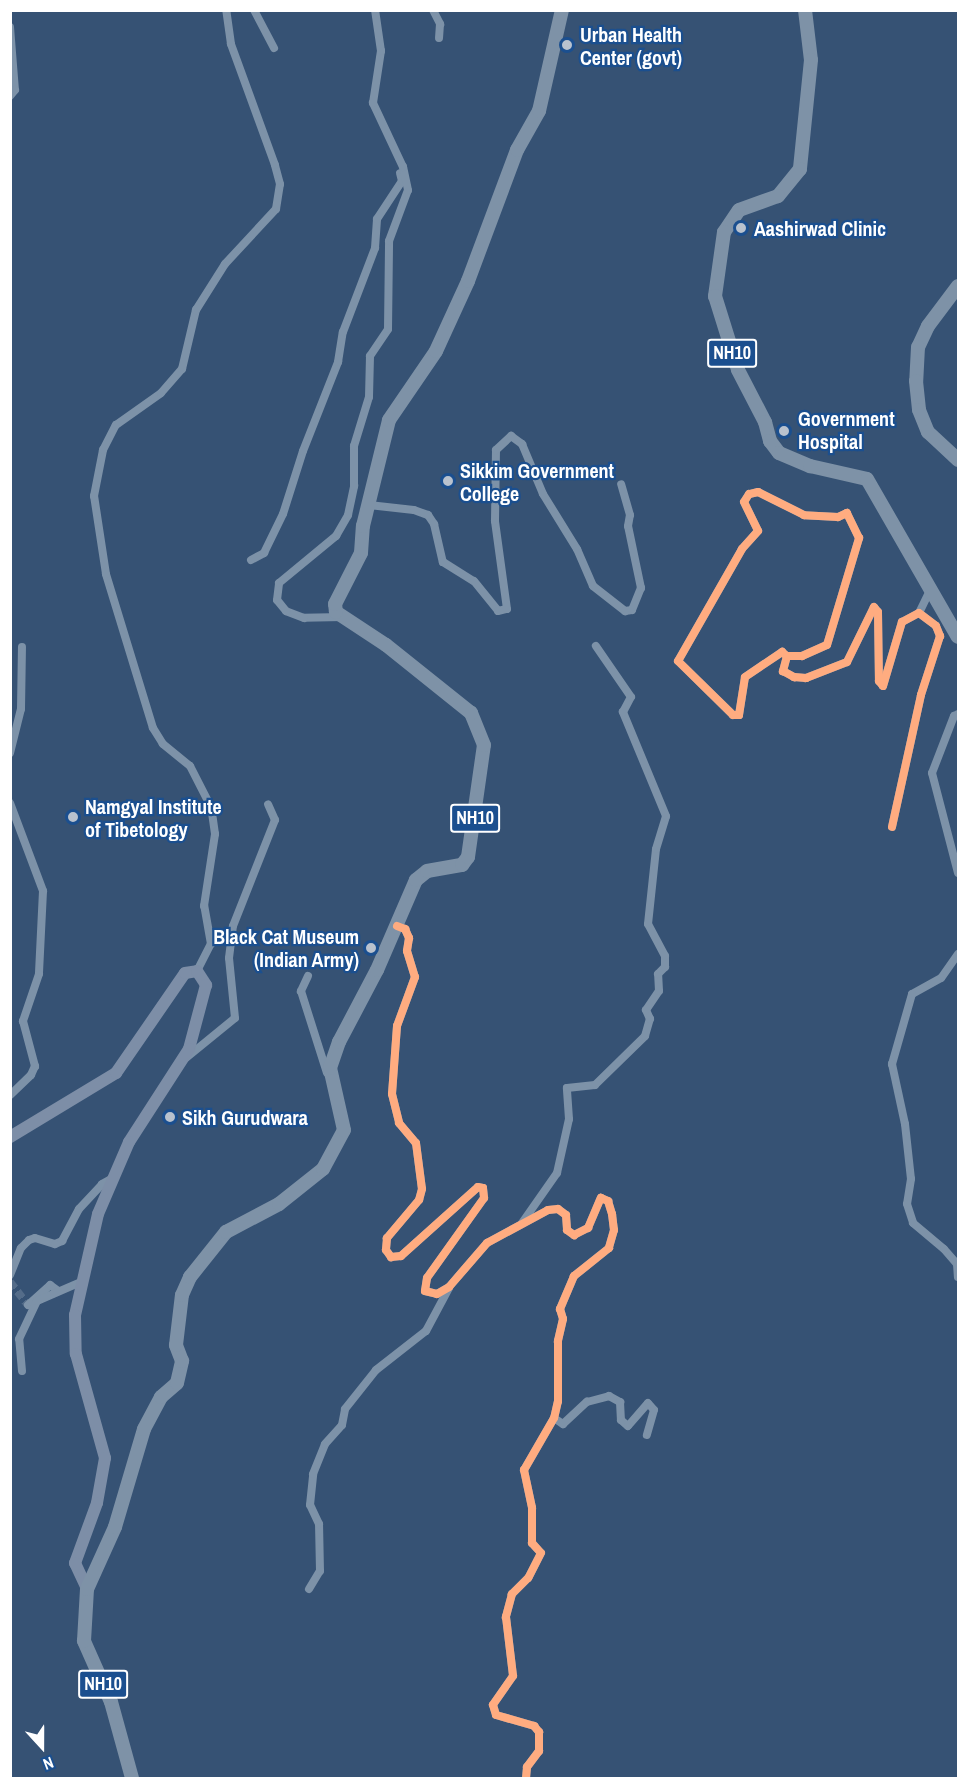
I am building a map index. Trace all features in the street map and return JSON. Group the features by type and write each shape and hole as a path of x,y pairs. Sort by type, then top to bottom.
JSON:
{"highway":[{"path":"344,617 336,612 335,604 356,570 379,451 389,420 436,351 478,256 517,150 539,111 562,10"},
{"name":"NH10","path":"805,10 811,60 800,169 778,196 739,210 724,232 715,296 738,370 765,422 770,441 779,453 810,466 867,479 958,637"},
{"path":"958,286 928,326 918,347 916,381 919,410 928,432 958,460"},
{"name":"NH10","path":"132,1779 111,1702 84,1641 87,1589 115,1527 144,1429 160,1396 177,1383 182,1361 176,1345 182,1295 190,1277 226,1232 279,1204 323,1169 344,1130 330,1068 339,1042 397,926 416,880 427,871 462,865 468,857 484,745 471,713 386,645 344,617"}],"main road":[{"path":"10,1137 116,1073 185,973 197,971 206,985 201,1011 189,1049 129,1142 113,1178 98,1214 75,1315 76,1354 105,1458 97,1503 75,1563 87,1589"}],"street":[{"path":"197,971 211,945 204,906 215,834 211,807 190,766 163,744 153,728 106,574 94,496 103,450 116,425 161,393 182,369 196,310 225,264 276,209 280,184 231,44 226,10"},
{"path":"254,10 274,48"},
{"path":"344,617 311,618 286,611 278,600 279,583 336,536 348,515 354,486 354,446 369,397 370,356 388,329 389,241 408,190 392,140 373,104 381,51 375,10"},
{"path":"433,10 440,24 439,38"},
{"path":"10,27 15,90 10,96"},
{"path":"251,560 264,553 283,514 303,451 338,362 343,332 375,249 377,219 402,181 392,140"},
{"path":"369,505 414,510 428,515 434,524 443,562 474,581 498,611 507,609 495,521 496,450 511,436 522,444 543,494 577,549 593,586 625,611 632,610 641,588 628,526 630,515 621,484"},
{"path":"758,492 804,515 838,517 847,513 860,538 827,645 802,656 787,656 782,652 745,677 743,707 739,715 733,715 678,661 742,549 758,531 744,502 749,494 758,492"},
{"path":"787,656 783,671 794,677 806,678 847,663 874,607 878,612 879,681 883,686 902,622 919,613 930,590"},
{"path":"892,827 921,695 940,636 936,626 919,613"},
{"path":"519,1226 557,1173 568,1119 567,1088 594,1085 645,1036 650,1019 646,1010 659,991 658,974 664,967 665,956 648,924 656,849 666,816 623,712 631,697 596,646"},
{"path":"10,753 21,709 21,647"},
{"path":"958,714 954,716 932,773 958,873"},
{"path":"10,804 43,891 39,974 23,1021 35,1066 31,1075 10,1095"},
{"path":"176,1067 234,1018 229,958 233,926 275,820 268,804"},
{"path":"397,926 405,929 409,938 407,951 415,976 397,1026 392,1094 399,1123 416,1143 422,1189 419,1200 387,1238 386,1250 391,1257 401,1256 467,1196 478,1187 483,1188 484,1198 427,1278 425,1291 437,1294 450,1287"},
{"path":"958,954 941,978 912,994 892,1064 905,1124 910,1214 920,1233 944,1249 957,1264 958,1277"},
{"path":"308,976 301,991 320,1059 332,1083"},
{"path":"10,1275 21,1248 29,1240 35,1238 55,1244 62,1241 79,1209 102,1184 113,1178"},
{"path":"309,1589 320,1571 319,1524 310,1504 313,1474 326,1444 342,1425 345,1409 376,1370 426,1331 450,1287 487,1243 558,1209 566,1215 567,1230 574,1235 588,1228 601,1198 608,1201 614,1230 609,1248 574,1276 560,1309 563,1319 554,1418 524,1470 532,1508 532,1543 541,1553 528,1578 512,1594 508,1607 513,1676 493,1705 496,1715 534,1726 539,1732 539,1752 527,1767 526,1779"},
{"path":"22,1371 19,1339 37,1301 57,1290 83,1281"},
{"path":"28,1305 51,1285 57,1290"},
{"path":"554,1418 563,1424 587,1402 609,1396 620,1402 621,1420 628,1426 648,1403 654,1410 647,1435"}],"tunnel":[{"path":"10,1282 28,1305"}],"cycle path":[{"path":"787,656 802,656 827,645 859,538 847,513 838,517 804,515 758,492 749,494 744,502 758,531 742,549 678,661 733,715 739,715 745,677 782,652 787,656 783,671 794,677 806,678 847,662 874,607 878,612 879,681 883,686 902,622 919,613 936,626 940,636 921,695 892,827"},
{"path":"397,926 405,929 409,938 407,951 415,977 397,1026 392,1094 399,1123 416,1143 422,1189 419,1200 387,1238 386,1250 391,1257 401,1256 478,1187 483,1188 484,1198 427,1278 425,1291 437,1294 449,1287 487,1243 548,1210 558,1209 566,1215 567,1230 574,1235 588,1228 601,1198 608,1201 612,1214 614,1230 609,1248 574,1276 560,1309 563,1319 558,1341 558,1401 554,1418 524,1470 532,1508 532,1543 541,1553 528,1578 512,1594 506,1617 513,1676 493,1705 496,1715 534,1726 539,1732 539,1751 527,1767 526,1778"}],"place":[{"name":"Urban Health Center (govt)","path":"567,45"},
{"name":"Aashirwad Clinic","path":"741,228"},
{"name":"Government Hospital","path":"784,431"},
{"name":"Sikkim Government College","path":"448,481"},
{"name":"Namgyal Institute of Tibetology","path":"73,817"},
{"name":"Black Cat Museum (Indian Army)","path":"371,948"},
{"name":"Sikh Gurudwara","path":"170,1117"}]}
